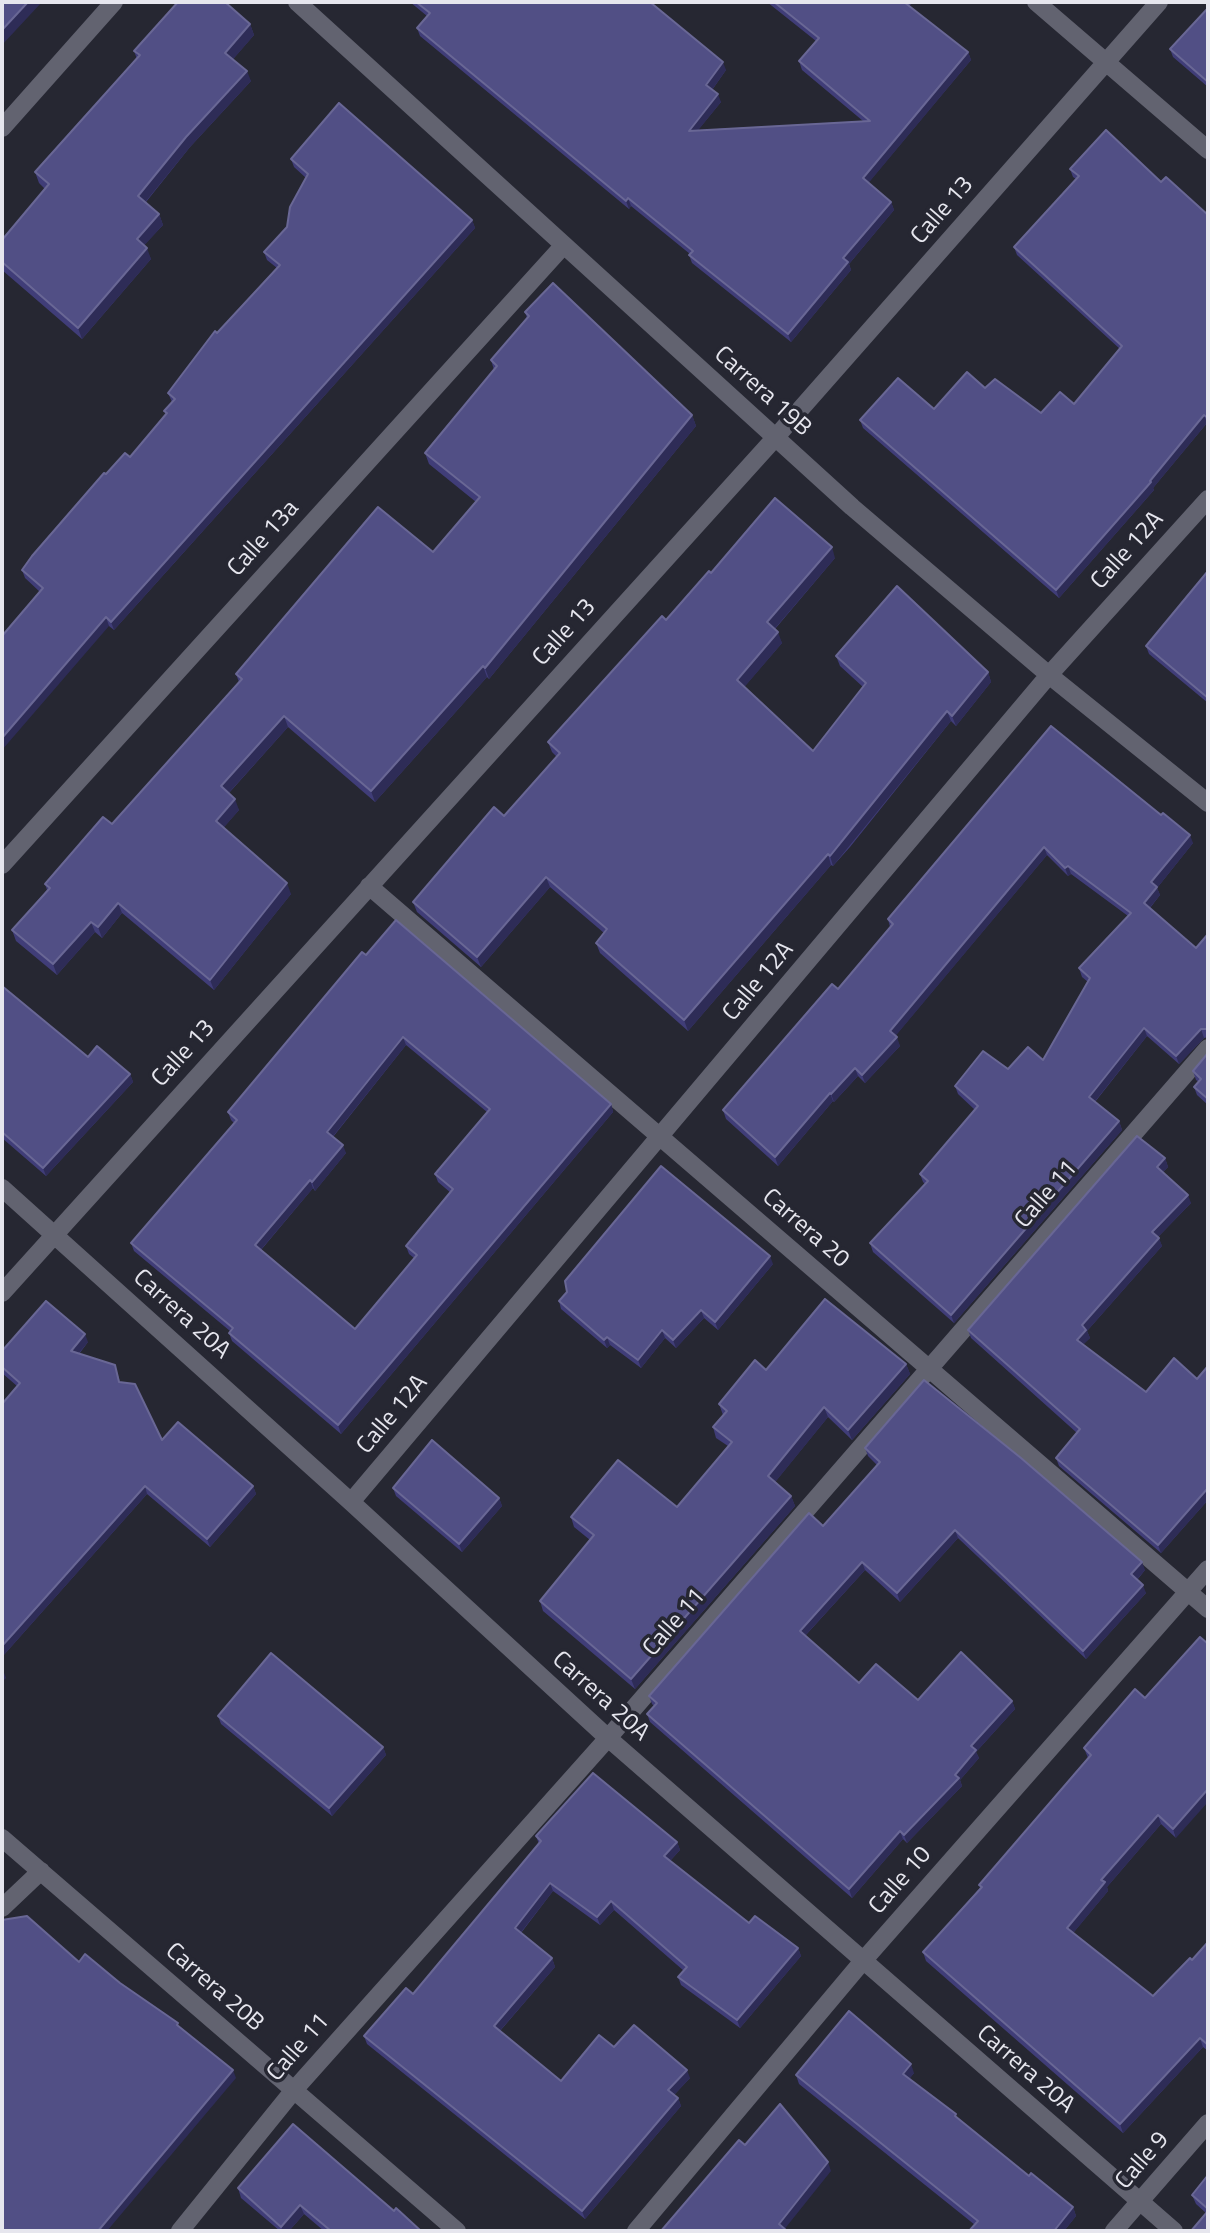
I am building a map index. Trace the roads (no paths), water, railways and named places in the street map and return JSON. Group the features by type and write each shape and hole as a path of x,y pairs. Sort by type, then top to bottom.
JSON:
{"street":[{"path":"2,128 114,2"},
{"name":"Carrera 19B","path":"297,2 852,507 1049,675 1208,803"},
{"path":"1036,2 1208,150"},
{"name":"Calle 13","path":"2,1293 775,438 1159,2"},
{"name":"Calle 13a","path":"2,865 563,246"},
{"name":"Calle 12A","path":"351,1502 1049,675 1208,499"},
{"name":"Carrera 20","path":"369,886 1208,1609"},
{"name":"Calle 11","path":"180,2231 294,2090 608,1738 1208,1048"},
{"name":"Carrera 20A","path":"2,1188 608,1738 1174,2231"},
{"name":"Calle 10","path":"636,2231 862,1962 1208,1569"},
{"name":"Carrera 20B","path":"2,1838 457,2231"},
{"path":"2,1908 41,1871"},
{"name":"Calle 9","path":"1114,2231 1208,2123"}]}
